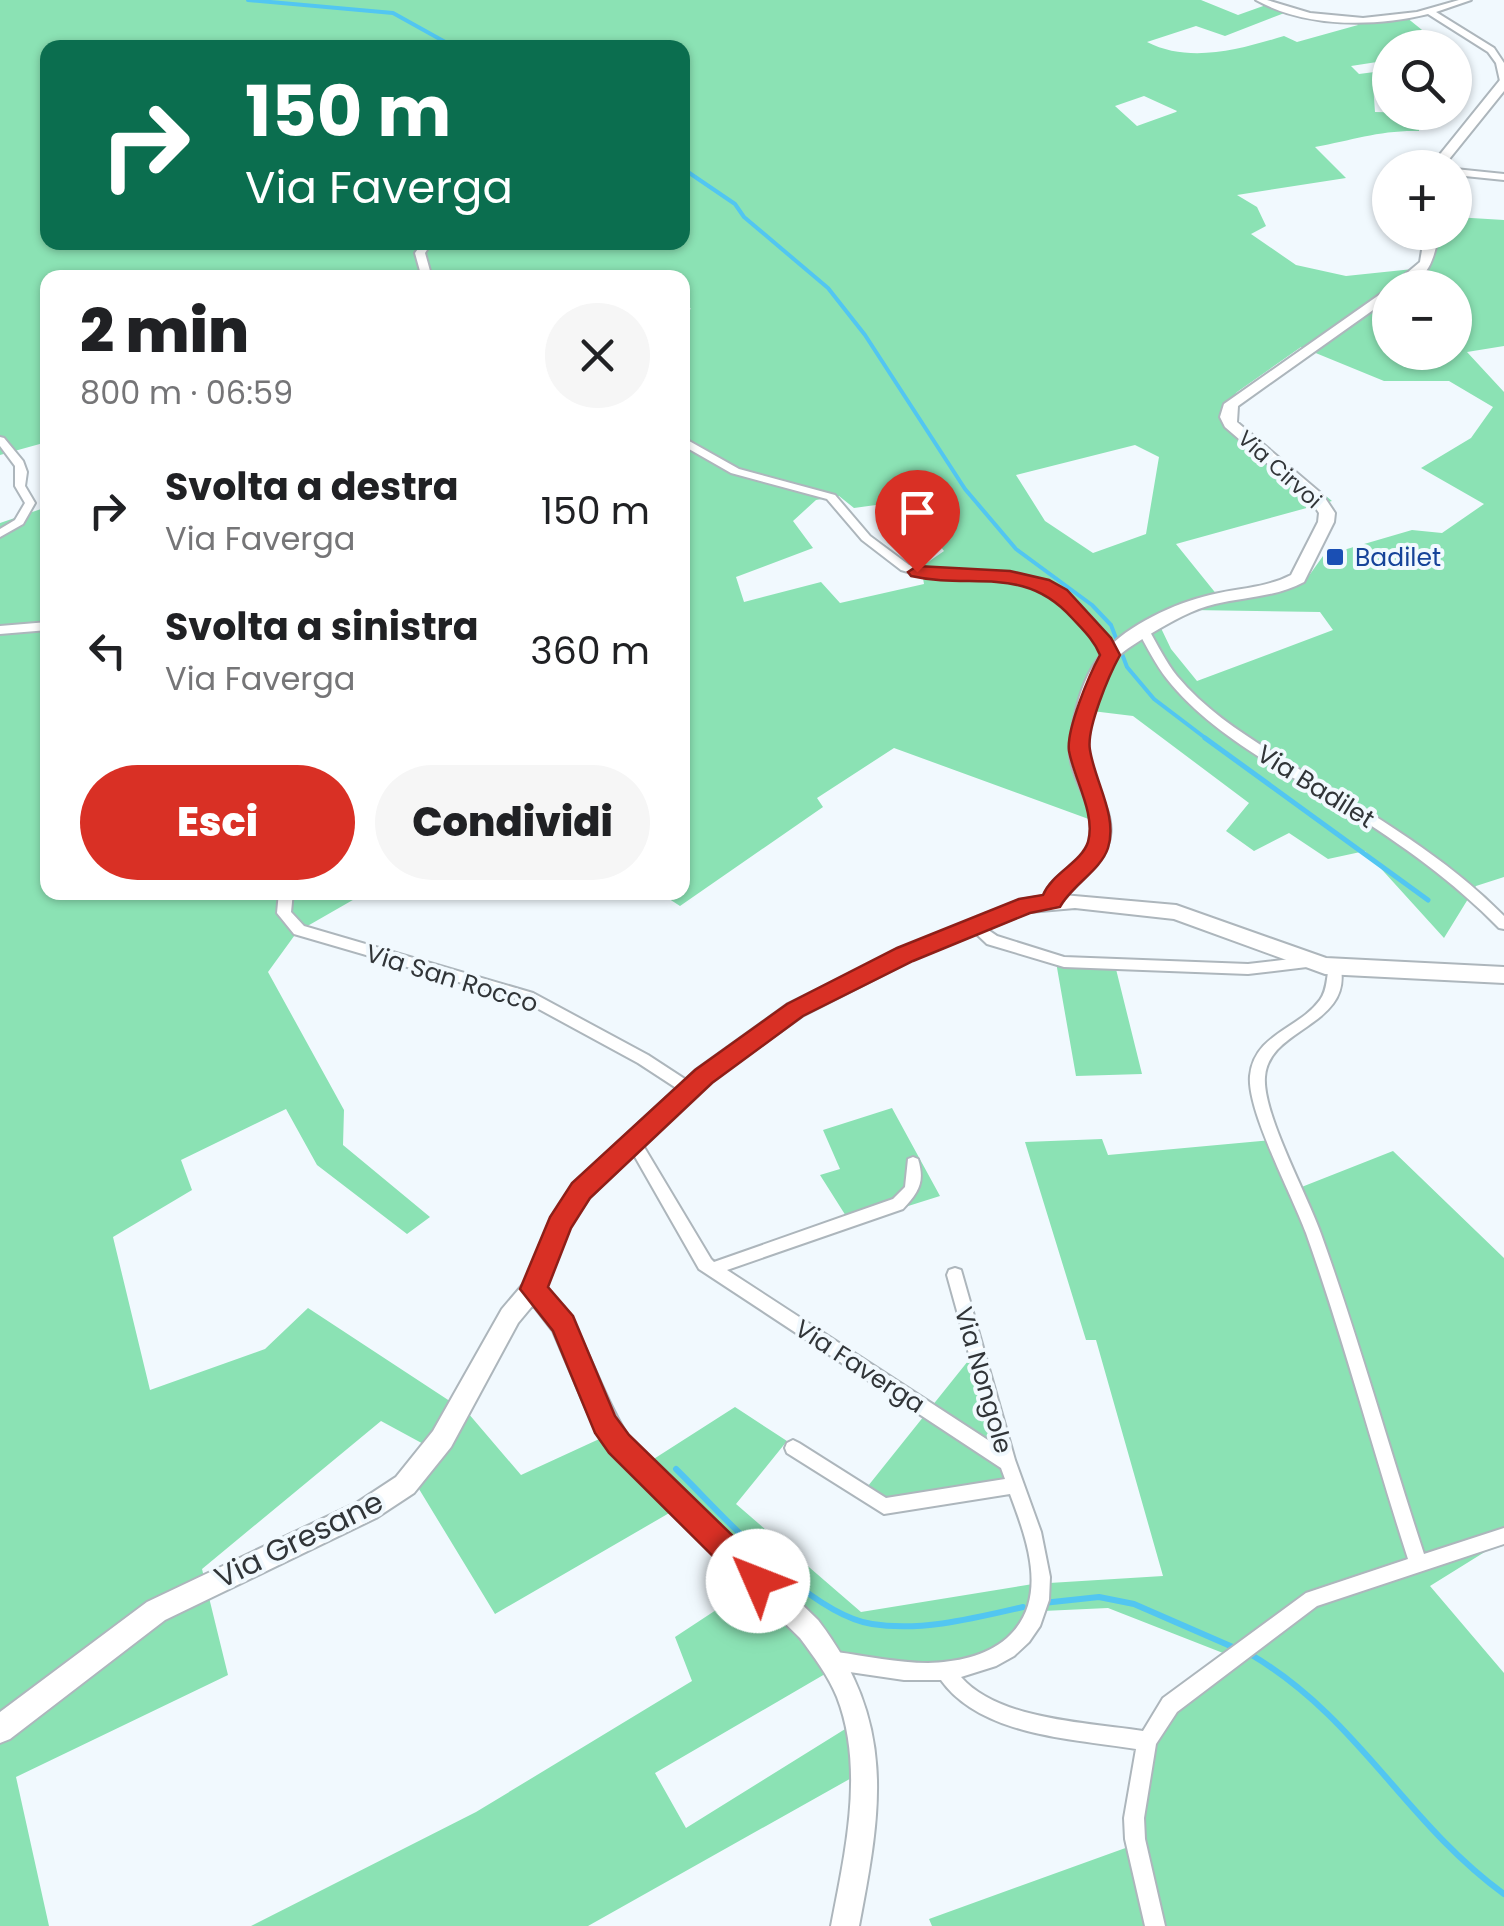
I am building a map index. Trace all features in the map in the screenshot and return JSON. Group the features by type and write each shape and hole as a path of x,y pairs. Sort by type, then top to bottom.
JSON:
{"street":[{"path":"1266,1 1332,18 1396,18 1468,0"},
{"path":"1430,12 1491,50 1500,63 1504,82 1450,150"},
{"path":"1472,174 1504,177"},
{"name":"Via Cirvoi","path":"1110,655 1195,605 1291,582 1303,572 1326,522 1324,505 1230,424 1228,410 1241,395 1372,304"},
{"path":"0,440 20,462 20,486 30,503 19,522 0,534"},
{"path":"690,444 736,470 831,496 866,538 905,568 929,574 1020,578 1052,588 1090,623 1110,655 1099,674 1078,746 1100,823 1100,842 1092,857 1056,890 1052,901"},
{"path":"0,630 40,627"},
{"name":"Via Badilet","path":"1137,638 1173,682 1228,730 1389,832 1468,891 1504,924"},
{"name":"Via San Rocco","path":"285,900 284,912 299,930 528,996 643,1058 689,1089"},
{"path":"846,1926 862,1840 867,1776 854,1704 836,1660 810,1629 619,1444 605,1424 564,1324 533,1289 568,1209 581,1190 689,1089 795,1010 905,954 1026,905 1052,901 1176,912 1307,962 1335,968 1504,975"},
{"path":"975,926 992,940 1064,962 1248,969 1307,962"},
{"path":"1335,968 1336,984 1323,1010 1272,1044 1260,1064 1258,1090 1313,1230 1418,1564"},
{"name":"Via Faverga","path":"633,1141 694,1251 712,1269 1008,1463"},
{"path":"712,1269 898,1204 912,1190 913,1163"},
{"name":"Via Nongole","path":"836,1660 927,1672 976,1665 1002,1653 1026,1634 1036,1618 1041,1598 1040,1561 955,1274"},
{"name":"Via Gresane","path":"0,1729 156,1611 326,1530 405,1485 442,1439 510,1316 533,1289"},
{"name":"Via Nongole","path":"793,1448 884,1506 1016,1484"},
{"path":"1155,1926 1134,1818 1147,1741 1170,1705 1312,1599 1504,1536"},
{"path":"945,1670 955,1688 991,1711 1147,1741"}],"green space":[{"path":"0,0 1201,0 1238,15 1266,5 1287,12 1225,36 1196,26 1147,42 1163,49 1198,53 1284,36 1297,42 1358,25 1351,18 1406,17 1422,30 1372,30 1372,63 1351,66 1359,74 1372,72 1372,130 1419,131 1379,134 1315,147 1346,178 1237,195 1257,207 1266,226 1251,234 1296,265 1346,276 1372,273 1372,370 1472,370 1472,357 1504,392 1504,877 1476,886 1444,938 1365,851 1328,859 1289,833 1254,851 1226,831 1249,803 1133,716 1092,711 1081,744 1105,825 894,748 817,798 823,807 690,899 690,270 40,270 40,444 0,455","holes":["1144,96 1177,111 1137,126 1115,106","1301,347 1384,381 1449,381 1493,407 1471,438 1421,468 1484,504 1442,533 1412,530 1323,556 1303,584 1222,601 1176,544 1332,501 1223,410 1237,392","1135,445 1159,457 1146,534 1093,553 1045,521 1016,475","839,496 854,508 905,501 944,551 921,567 924,584 840,603 821,582 744,602 736,577 813,548 793,521 816,500","1191,610 1320,612 1333,630 1197,681 1171,649 1160,626"]},
{"path":"1472,218 1504,220 1504,346 1472,351 1472,270 1403,270 1413,269 1436,250 1472,250"},
{"path":"40,509 40,900 353,900 297,932 268,972 344,1110 343,1145 430,1217 407,1234 317,1165 286,1109 181,1160 192,1190 113,1237 150,1390 265,1349 308,1308 468,1413 521,1475 621,1429 649,1462 735,1407 787,1441 736,1504 861,1612 1033,1584 1163,1576 1096,1340 1086,1340 1025,1142 1102,1139 1108,1155 1273,1140 1294,1190 1393,1151 1504,1258 1504,1540 1430,1586 1504,1673 1504,1926 932,1926 929,1919 1131,1846 1148,1723 1223,1653 1108,1608 1043,1611 1005,1643 968,1660 918,1662 818,1655 825,1674 655,1773 686,1828 850,1726 855,1776 588,1926 251,1926 476,1812 692,1681 675,1637 748,1589 671,1512 495,1614 419,1489 440,1453 381,1421 202,1569 228,1675 16,1777 49,1926 0,1926 0,523"},
{"path":"1114,961 1142,1074 1076,1076 1056,962"},
{"path":"892,1108 940,1196 851,1224 820,1175 840,1169 823,1130"},
{"path":"972,1356 1010,1486 888,1504 864,1491"}],"waterway":[{"path":"248,0 393,13 442,40"},
{"path":"690,173 735,204 744,217 828,288 865,335 965,489 1016,549 1092,605 1111,625 1127,667 1154,699 1208,740"},
{"path":"1205,738 1428,900"},
{"path":"676,1469 767,1560 821,1602 847,1616 872,1624 910,1626 948,1623 1023,1607"},
{"path":"1043,1603 1099,1597 1134,1604 1235,1648"},
{"path":"1250,1654 1322,1708 1437,1835 1504,1894"}],"place":[{"name":"Badilet","path":"1335,557"}],"route":[{"path":"758,1581 619,1444 605,1424 564,1324 533,1289 559,1225 581,1190 703,1076 795,1010 905,954 1026,905 1052,901 1056,890 1097,850 1101,828 1078,746 1099,674 1110,655 1104,642 1061,594 1042,584 1010,577 917,572"}]}
